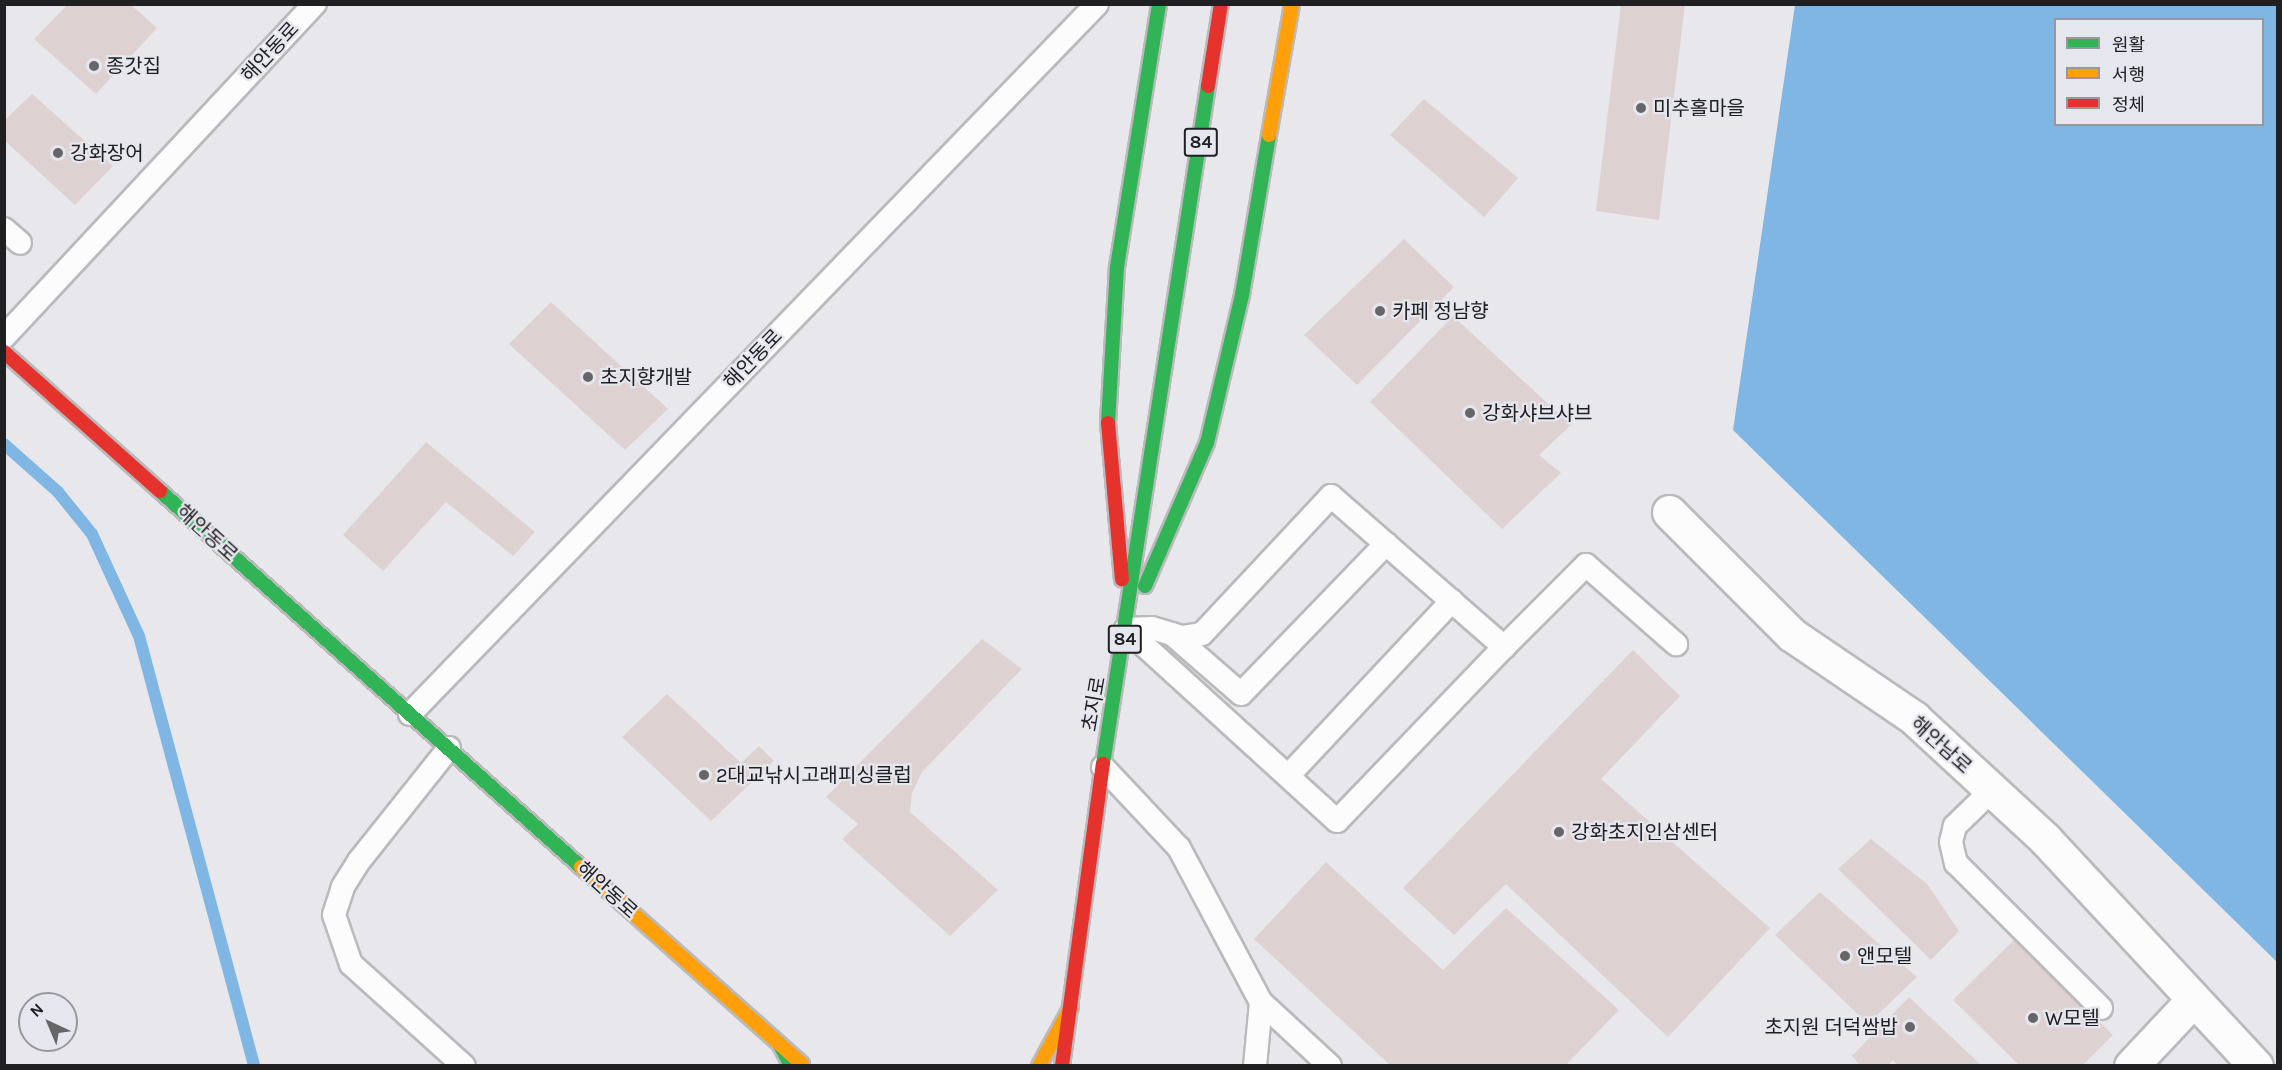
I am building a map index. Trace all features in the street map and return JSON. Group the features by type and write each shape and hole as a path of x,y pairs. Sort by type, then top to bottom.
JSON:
{"main road":[{"path":"1126,629 1108,425 1117,267 1159,4"},
{"name":"초지로","path":"1062,1065 1074,1000 1103,767 1181,279 1221,4"},
{"path":"1126,629 1207,443 1242,295 1292,4"},
{"name":"해안동로","path":"4,352 804,1065"},
{"path":"1039,1065 1074,1000"},
{"path":"780,1045 791,1065"},
{"path":"780,1045 810,1065"}],"street":[{"name":"해안남로","path":"1670,512 1792,635 1914,718 2045,839 2256,1065"},
{"path":"2131,1065 2193,1000"}],"lane":[{"name":"해안동로","path":"4,336 315,4"},
{"name":"해안동로","path":"410,714 1097,4"},
{"path":"1126,629 1152,628 1172,634 1202,634 1331,495 1504,647"},
{"path":"1172,634 1241,694 1386,544"},
{"path":"1126,629 1337,821 1586,565 1676,644"},
{"path":"1288,776 1452,601"},
{"path":"449,748 359,861 343,887 334,915 351,964 464,1065"},
{"path":"1103,767 1179,848 1261,1002 1330,1065"},
{"path":"1992,790 1955,826 1951,842 1956,863 2101,1008"},
{"path":"1255,1065 1261,1002"}],"water":[{"path":"1795,5 2277,5 2277,962 1733,430"}],"building":[{"name":"종갓집","path":"68,4 130,4 157,28 96,94 34,39"},
{"name":"미추홀마을","path":"1621,4 1685,4 1659,220 1596,211"},
{"name":"강화장어","path":"32,94 113,166 75,205 4,140 4,121"},
{"path":"1424,99 1518,178 1484,217 1390,135"},
{"name":"카페 정남향","path":"1404,239 1454,287 1357,385 1304,335"},
{"name":"초지향개발","path":"551,302 668,409 625,450 509,344"},
{"name":"강화샤브샤브","path":"1453,316 1571,425 1539,455 1561,473 1502,529 1370,402"},
{"path":"426,442 535,532 513,556 446,502 383,571 343,535"},
{"path":"982,639 1022,669 922,772 912,793 910,812 998,890 950,936 842,839 858,824 826,797"},
{"name":"강화초지인삼센터","path":"1633,650 1680,696 1601,779 1770,928 1668,1037 1506,884 1454,935 1403,888"},
{"path":"667,694 741,763 759,746 774,761 711,821 622,737"},
{"path":"1871,839 1927,884 1959,931 1931,960 1838,869"},
{"path":"1326,862 1443,970 1506,908 1619,1010 1565,1066 1391,1066 1254,939"},
{"name":"앤모텔","path":"1820,892 1917,977 1868,1024 1775,935"},
{"name":"W모텔","path":"2015,939 2113,1035 2082,1066 2020,1066 1953,1000"},
{"name":"초지원 더덕쌈밥","path":"1909,997 1982,1066 1898,1066 1893,1060 1887,1066 1861,1066 1852,1056"}],"waterway":[{"path":"4,444 58,492 92,534 139,636 254,1066"}],"traffic: fast":[{"path":"1108,423 1117,267 1159,4"},
{"path":"1103,764 1208,86"},
{"path":"1145,586 1207,443 1242,295 1269,135"},
{"path":"160,491 581,867"},
{"path":"780,1045 791,1066"}],"traffic: slow":[{"path":"1269,135 1292,4"},
{"path":"581,867 802,1064"},
{"path":"1039,1066 1071,1007"}],"traffic: jam":[{"path":"1208,86 1221,4"},
{"path":"4,352 160,491"},
{"path":"1108,423 1122,579"},
{"path":"1062,1066 1103,764"}],"place":[{"name":"종갓집","path":"94,66"},
{"name":"미추홀마을","path":"1641,108"},
{"name":"강화장어","path":"58,153"},
{"name":"카페 정남향","path":"1380,311"},
{"name":"초지향개발","path":"588,377"},
{"name":"강화샤브샤브","path":"1470,413"},
{"name":"2대교낚시고래피싱클럽","path":"704,775"},
{"name":"강화초지인삼센터","path":"1559,832"},
{"name":"앤모텔","path":"1845,956"},
{"name":"W모텔","path":"2033,1018"},
{"name":"초지원 더덕쌈밥","path":"1910,1027"}]}
